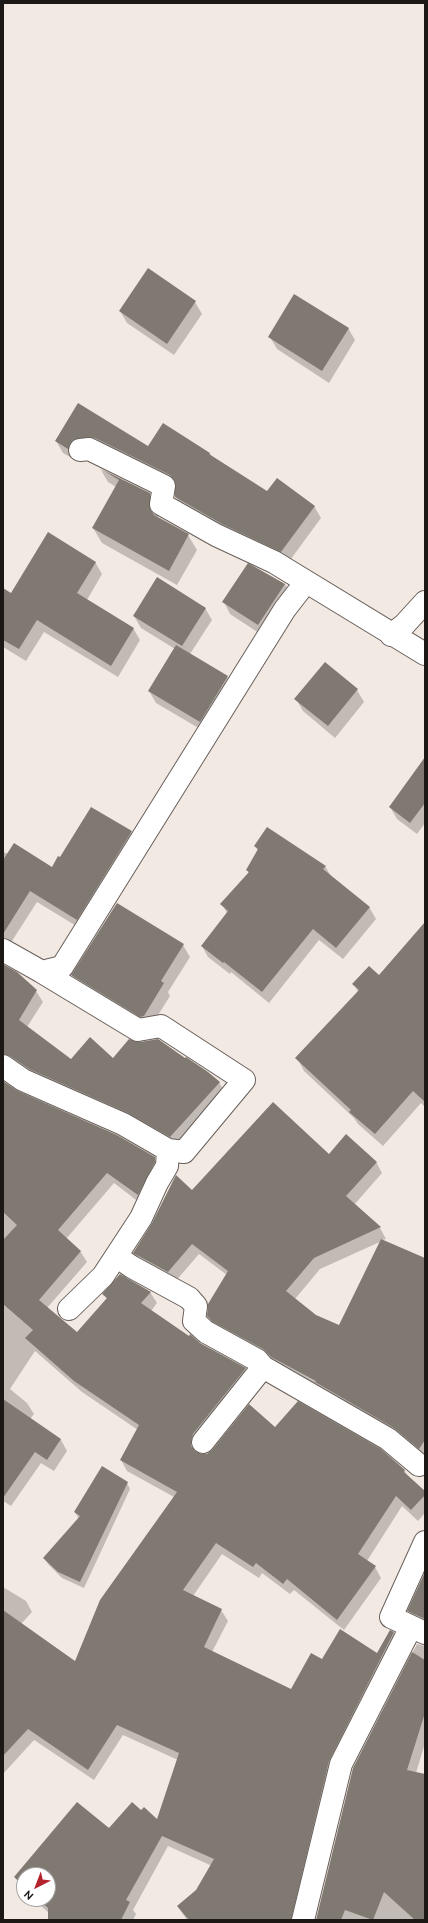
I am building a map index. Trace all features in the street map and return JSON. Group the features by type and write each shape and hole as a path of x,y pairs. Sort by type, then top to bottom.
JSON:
{"street":[{"path":"80,450 89,449 164,486 161,504 216,535 274,562 391,635 425,654"},
{"path":"42,972 62,966 281,615 306,582"},
{"path":"391,635 404,626 425,602"},
{"path":"3,950 138,1030 161,1026 244,1080 184,1152 168,1150 123,1124 23,1080 3,1066"},
{"path":"69,1309 103,1276 141,1218 157,1183 168,1166 168,1150"},
{"path":"116,1256 132,1267 189,1298 196,1306 194,1322 206,1332 257,1360 262,1367 388,1439 419,1465"},
{"path":"203,1442 262,1367"},
{"path":"303,1920 342,1764 418,1630 391,1617 425,1542"}],"building":[{"path":"148,268 196,301 167,344 119,311"},
{"path":"294,294 349,328 322,371 268,337"},
{"path":"78,403 148,446 163,423 267,491 277,478 315,506 281,552 222,524 175,497 175,481 170,475 95,438 88,437 73,440 68,449 55,441"},
{"path":"99,468 150,493 150,509 154,515 189,534 169,571 92,528 119,480"},
{"path":"48,532 96,562 77,593 134,628 111,666 37,620 19,649 3,640 3,588 11,593"},
{"path":"248,563 285,584 258,625 222,602"},
{"path":"157,577 206,608 182,646 133,616"},
{"path":"176,645 228,676 200,722 148,691"},
{"path":"325,662 358,689 328,726 294,699"},
{"path":"425,757 425,803 410,823 389,807"},
{"path":"91,807 132,831 77,920 30,891 3,934 3,860 14,843 52,867 58,856 60,857"},
{"path":"267,827 326,866 323,869 370,907 336,948 313,929 262,992 201,946 228,911 220,904 249,872 246,870 258,849 254,846"},
{"path":"117,903 184,944 161,981 164,983 144,1016 140,1017 71,975"},
{"path":"425,922 425,1102 413,1091 375,1134 349,1112 351,1110 295,1058 359,990 352,984 369,966 379,975"},
{"path":"3,964 17,972 37,990 19,1020 71,1059 90,1037 113,1058 129,1039 140,1042 158,1039 208,1072 220,1082 170,1137 128,1113 29,1069 10,1056 3,1054"},
{"path":"3,1081 18,1091 117,1135 155,1157 155,1162 138,1195 107,1173 58,1230 81,1251 39,1300 77,1332 107,1298 102,1294 120,1274 151,1292 141,1303 189,1336 190,1334 200,1343 246,1368 193,1434 191,1446 195,1451 202,1454 207,1454 212,1450 249,1404 275,1427 298,1401 381,1449 405,1470 404,1472 425,1491 425,1495 411,1510 396,1496 358,1554 376,1566 337,1620 287,1579 283,1584 256,1563 253,1567 216,1543 183,1590 222,1609 204,1647 291,1689 311,1653 322,1659 340,1629 377,1653 390,1630 394,1632 329,1761 291,1920 189,1920 177,1906 196,1890 214,1859 162,1836 126,1900 130,1902 121,1920 48,1920 47,1907 56,1907 56,1867 22,1867 77,1802 109,1828 132,1802 141,1810 144,1807 157,1819 179,1753 117,1725 88,1770 28,1729 3,1756 3,1610 75,1661 100,1600 177,1492 120,1460 139,1425 74,1381 25,1338 33,1330 3,1304 3,1240 17,1225 3,1212"},
{"path":"273,1102 329,1154 346,1134 377,1162 346,1196 381,1227 314,1258 286,1291 316,1315 339,1325 381,1239 425,1258 425,1440 419,1449 394,1428 315,1382 316,1381 271,1357 263,1349 213,1322 207,1316 208,1304 228,1271 192,1244 168,1272 133,1253 152,1223 176,1175 192,1190"},
{"path":"3,1399 61,1439 47,1460 35,1452 3,1498"},
{"path":"102,1466 128,1482 80,1582 58,1572 43,1558 80,1516 74,1512"},
{"path":"425,1572 425,1619 407,1611"},
{"path":"412,1652 425,1660 425,1713 407,1770 425,1774 425,1920 415,1920 384,1892 373,1920 345,1910 341,1920 316,1920 353,1768"}]}
